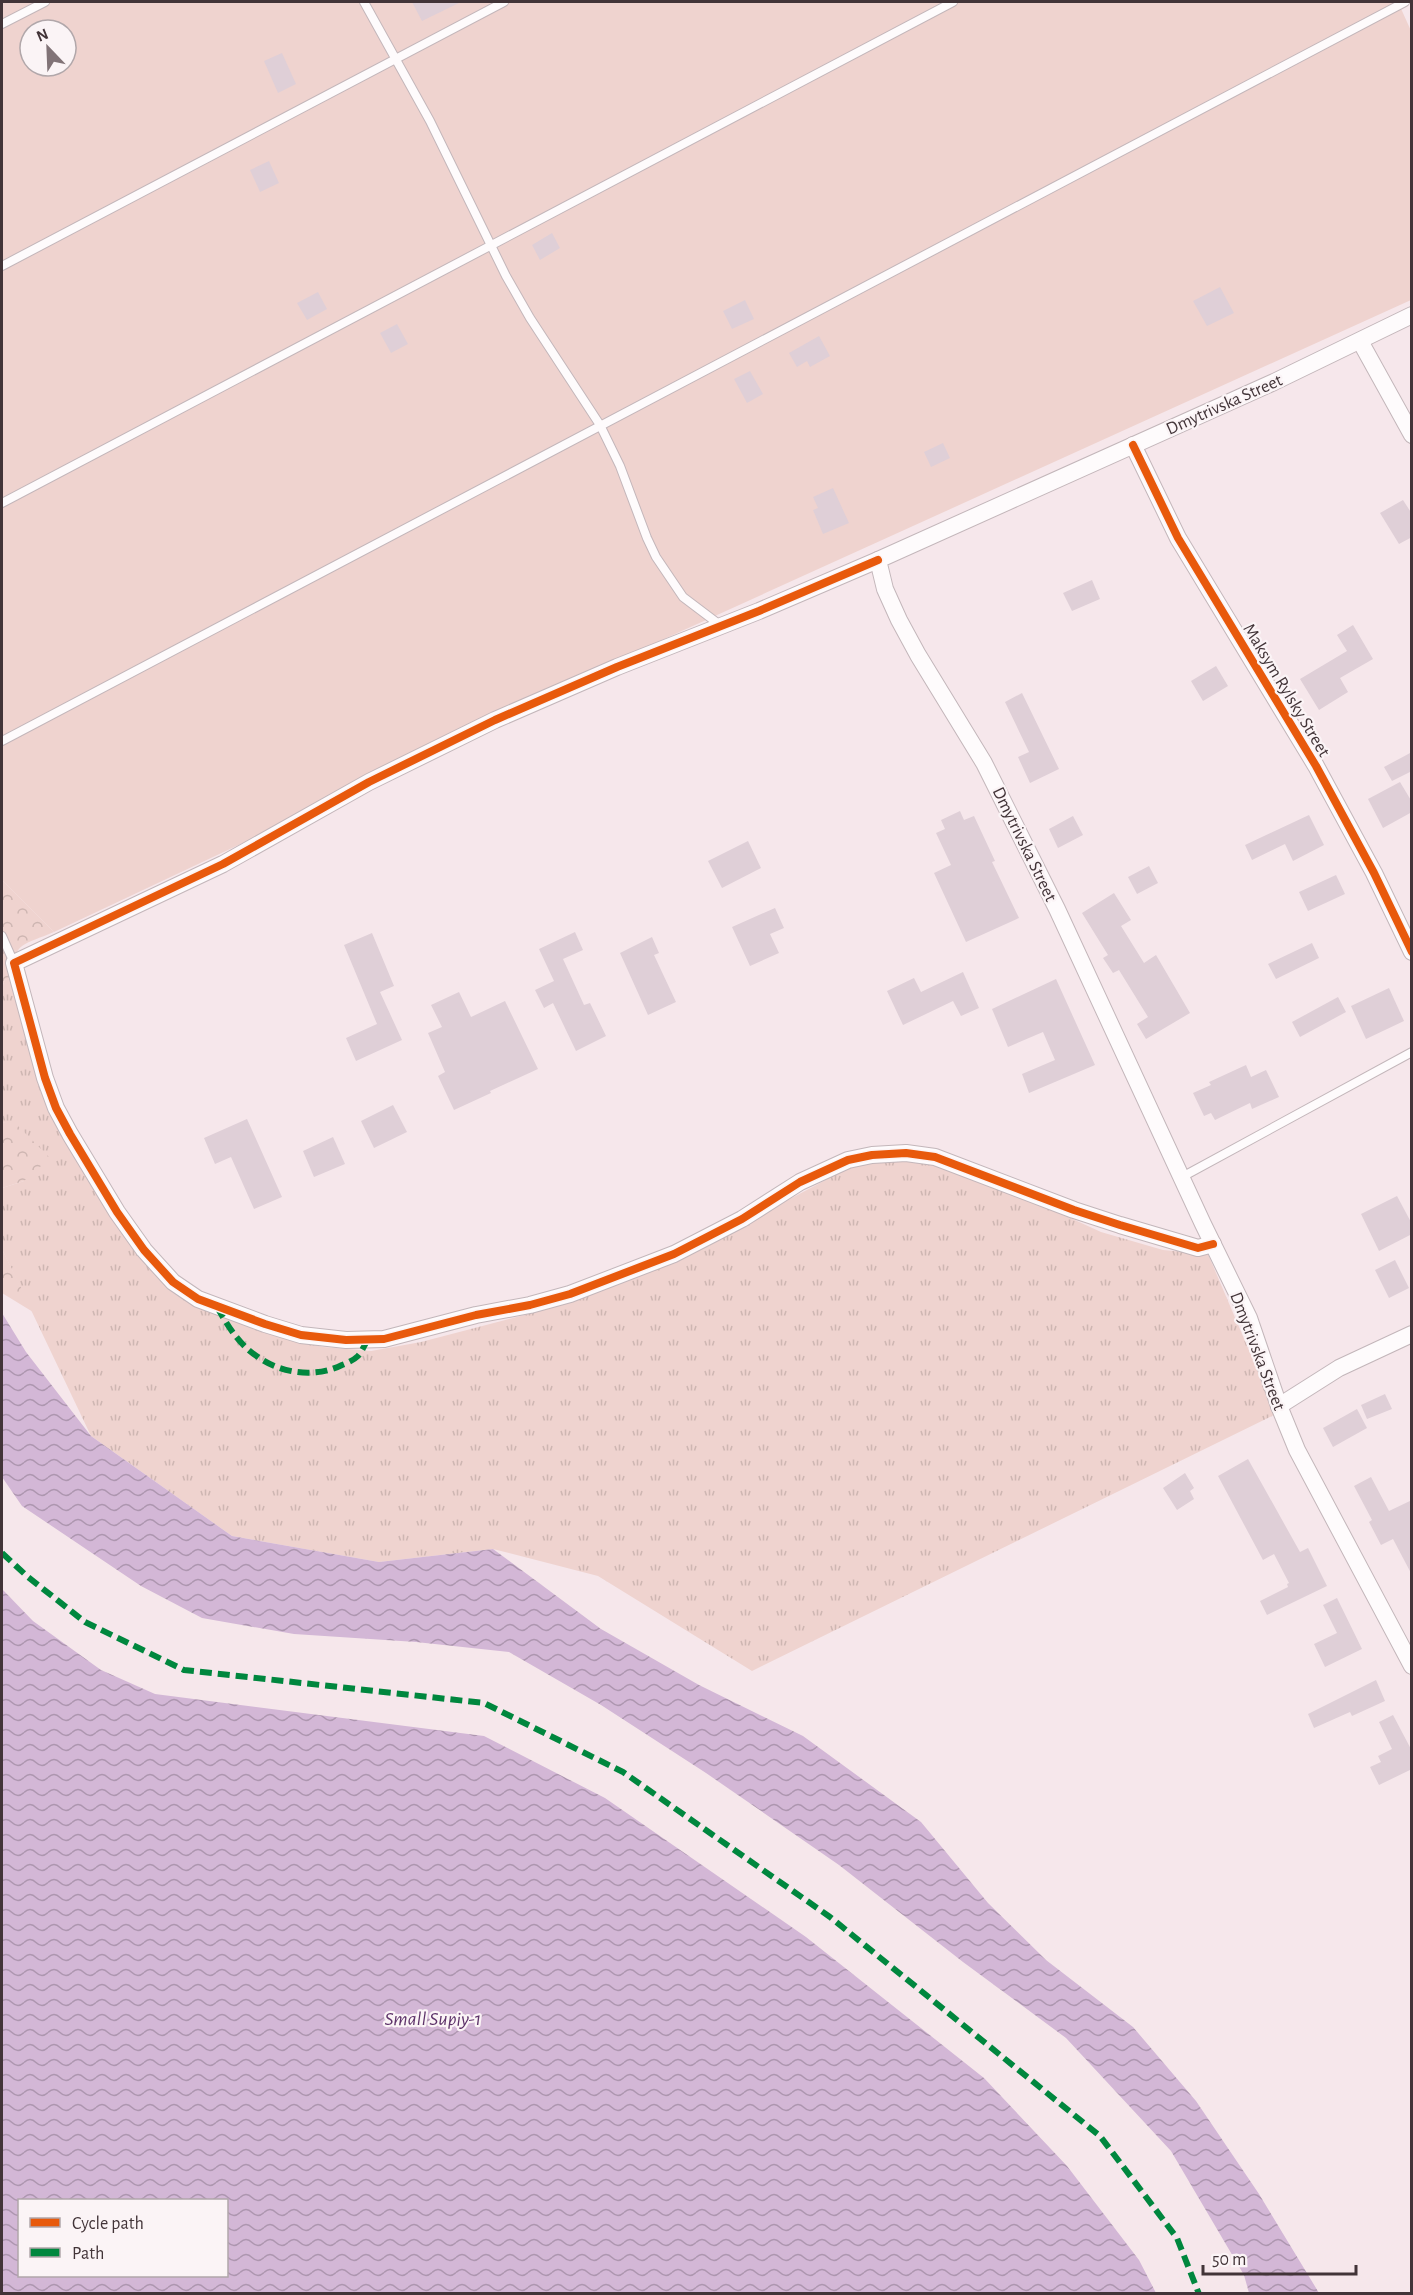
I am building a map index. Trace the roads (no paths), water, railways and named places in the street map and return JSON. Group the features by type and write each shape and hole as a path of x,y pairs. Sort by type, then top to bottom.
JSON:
{"street":[{"name":"Dmytrivska Street","path":"1412,315 1360,341 878,560 885,589 896,614 1006,803 1100,998 1256,1335 1279,1406 1314,1486 1412,1666"},
{"path":"1360,341 1412,435"},
{"name":"Maksym Rylsky Street","path":"1133,445 1178,538 1316,766 1374,873 1412,952"},
{"path":"878,560 606,671 495,720 369,782 223,864 14,963 45,1078 56,1108 112,1203 144,1250 173,1282 198,1299 301,1335 346,1340 384,1339 570,1294 662,1259 742,1219 800,1182 848,1160 872,1155 906,1153 935,1157 1120,1225 1198,1248 1213,1244"},
{"path":"1279,1406 1339,1368 1412,1334"}],"lane":[{"path":"2,24 45,2"},
{"path":"364,2 430,121 490,246 530,318 600,425 620,466 656,557 683,597 720,625"},
{"path":"2,266 504,2"},
{"path":"2,503 953,2"},
{"path":"2,741 1405,2"},
{"path":"2,936 14,963"},
{"path":"1182,1177 1412,1052"}],"water":[{"path":"2,1313 26,1352 91,1436 232,1536 379,1562 493,1549 601,1629 699,1685 803,1736 921,1822 988,1903 1046,1960 1133,2027 1196,2101 1259,2194 1319,2293 1249,2293 1244,2275 1171,2151 1066,2038 963,1962 839,1865 706,1773 601,1705 509,1652 416,1642 294,1634 202,1618 141,1586 22,1506 2,1477"},
{"name":"Small Supiy-1","path":"2,1589 33,1621 101,1670 155,1694 484,1736 605,1798 806,1937 984,2078 1067,2166 1139,2260 1156,2293 2,2293"}]}
